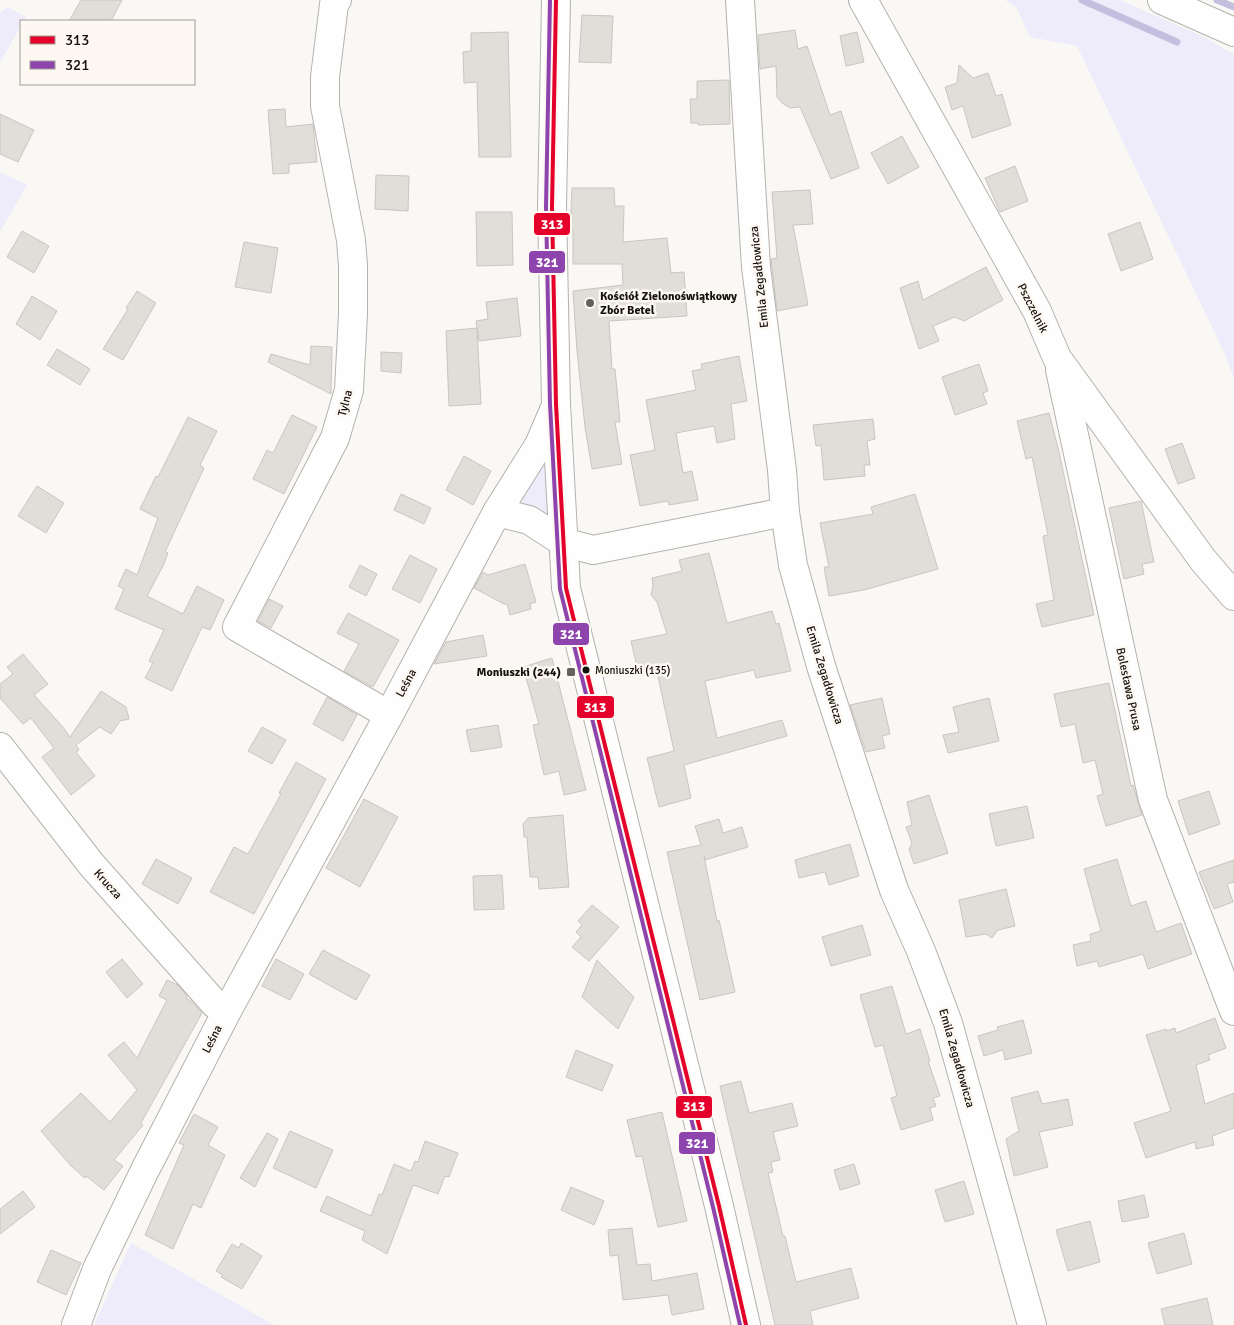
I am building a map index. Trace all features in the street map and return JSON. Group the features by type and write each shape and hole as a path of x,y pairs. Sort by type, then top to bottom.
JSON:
{"street":[{"name":"Tylna","path":"337,0 334,4 325,77 325,106 350,240 353,266 350,390 335,438 237,627 382,711"},
{"name":"Leśna","path":"76,1325 97,1269 145,1170 382,711 497,512 539,445 556,404 552,207 556,0"},
{"name":"Emila Zegadłowicza","path":"740,0 756,267 793,565 821,666 894,890 921,951 948,1023 1032,1325"},
{"name":"Pszczelnik","path":"863,0 1037,311 1057,358 1203,560 1234,596"},
{"path":"1162,0 1234,32"},
{"name":"Bolesława Prusa","path":"1057,358 1153,800 1234,1011"},
{"path":"556,404 566,588 717,1197 746,1325"},
{"path":"497,512 530,520 563,542 593,550 785,512"},
{"name":"Krucza","path":"0,747 91,864 215,1004 227,1011"}],"shaded area":[{"path":"1005,0 1120,0 1204,37 1234,54 1234,379 1224,352 1077,46 1030,37 1016,7"},
{"path":"8,7 26,17 24,20 20,20 20,28 0,62 0,13"},
{"path":"0,172 27,185 0,232"},
{"path":"541,463 547,466 550,513 546,517 517,508 517,500"},
{"path":"131,1243 274,1325 94,1325"}],"building":[{"path":"81,0 122,0 112,20 70,20"},
{"path":"582,15 613,16 611,63 579,62"},
{"path":"795,30 798,49 807,46 830,115 841,111 859,168 831,179 800,107 790,108 777,97 776,66 760,69 758,35"},
{"path":"508,32 511,157 479,157 477,82 464,83 463,52 471,51 471,33"},
{"path":"857,32 864,62 846,66 840,36"},
{"path":"959,65 973,78 988,73 996,96 1002,94 1011,125 972,138 963,106 952,110 945,87 957,83"},
{"path":"729,80 730,124 698,125 698,123 691,123 690,99 697,99 697,81"},
{"path":"285,109 286,127 313,124 317,162 289,164 289,173 273,174 268,110"},
{"path":"0,114 34,130 18,162 0,154"},
{"path":"902,136 919,167 888,184 871,153"},
{"path":"1015,166 1028,201 1000,212 985,178"},
{"path":"376,175 409,176 408,211 375,209"},
{"path":"572,188 614,188 615,206 624,206 623,242 667,238 671,273 684,272 687,316 609,321 612,369 615,369 620,422 615,422 622,464 592,469 585,427 573,291 623,285 622,264 573,264 573,230 570,230"},
{"path":"810,190 813,224 793,225 808,305 777,311 771,259 777,258 772,192"},
{"path":"476,212 512,212 513,265 477,266"},
{"path":"1140,222 1153,259 1121,271 1108,234"},
{"path":"22,231 49,246 34,273 7,257"},
{"path":"244,242 278,248 271,293 235,287"},
{"path":"986,267 1003,300 964,321 955,317 933,326 939,341 919,349 900,288 918,281 923,300"},
{"path":"137,291 156,303 123,360 103,349"},
{"path":"32,296 57,311 40,340 16,324"},
{"path":"517,298 521,336 479,341 476,321 488,319 486,302"},
{"path":"477,328 481,404 449,406 446,331"},
{"path":"311,346 332,347 331,394 268,362 271,354 310,365"},
{"path":"57,349 90,369 80,385 47,365"},
{"path":"381,352 402,353 401,373 381,371"},
{"path":"739,356 747,401 731,404 735,439 717,443 714,426 676,433 683,473 692,471 698,500 669,505 668,501 640,506 630,455 655,450 646,400 696,390 692,371 702,369 701,364"},
{"path":"979,364 988,391 983,393 987,404 955,415 942,377"},
{"path":"1049,413 1094,615 1042,627 1036,604 1054,600 1043,536 1048,535 1032,457 1026,459 1017,421"},
{"path":"292,415 317,427 284,494 253,479 267,450 273,453"},
{"path":"188,417 217,431 200,465 204,468 165,552 168,553 163,566 147,596 183,614 197,586 224,600 210,630 202,627 172,691 145,678 153,663 149,661 164,630 115,609 124,589 118,586 126,569 137,575 158,518 140,509"},
{"path":"873,419 875,439 867,441 870,465 864,465 865,476 824,480 821,445 816,446 813,425"},
{"path":"1182,443 1195,478 1178,484 1165,449"},
{"path":"464,456 491,471 473,505 446,490"},
{"path":"37,486 64,503 46,533 18,516"},
{"path":"401,494 431,508 424,524 394,510"},
{"path":"915,494 938,569 864,590 829,596 824,567 829,567 820,523 873,514 871,507"},
{"path":"1141,501 1154,562 1142,564 1144,574 1124,579 1109,508"},
{"path":"709,553 727,623 772,611 776,624 779,623 791,671 756,678 754,670 705,681 717,738 782,720 787,736 684,765 691,798 659,807 647,758 674,751 657,672 639,676 631,641 667,634 657,602 651,595 652,578 682,571 679,560"},
{"path":"410,555 437,569 420,603 392,589"},
{"path":"525,564 536,602 530,604 531,609 510,615 507,604 474,588 483,572 488,575"},
{"path":"360,565 377,574 366,596 349,587"},
{"path":"269,599 283,606 271,628 258,621"},
{"path":"348,613 399,640 373,687 344,671 359,644 337,633"},
{"path":"483,635 487,656 434,664 446,642"},
{"path":"23,654 48,684 34,695 70,737 101,691 126,707 129,719 120,721 111,734 100,727 76,745 79,750 76,752 95,776 71,795 42,757 54,748 31,718 23,724 0,698 0,684 13,674 7,667"},
{"path":"552,658 586,790 564,795 559,771 544,775 533,725 539,724 523,667"},
{"path":"1109,683 1131,786 1133,785 1142,815 1106,826 1097,796 1103,794 1095,760 1083,763 1075,724 1061,727 1054,694"},
{"path":"327,697 357,715 343,741 313,724"},
{"path":"882,698 890,734 882,736 885,748 866,752 850,705"},
{"path":"989,698 999,741 948,753 943,735 959,732 953,707"},
{"path":"498,725 502,747 471,752 466,730"},
{"path":"262,727 286,740 272,764 248,751"},
{"path":"296,762 326,779 254,914 210,892 234,847 248,854 281,794 279,793"},
{"path":"1209,791 1220,824 1189,835 1178,801"},
{"path":"929,795 948,853 914,864 909,849 912,843 906,827 912,825 907,802"},
{"path":"364,799 398,817 360,887 326,868"},
{"path":"1027,806 1034,838 996,846 989,814"},
{"path":"563,815 569,887 539,889 538,877 530,877 527,837 524,837 523,824 528,818"},
{"path":"719,819 723,833 742,827 748,847 705,860 704,856 717,921 719,920 735,992 700,1000 667,852 701,845 695,826"},
{"path":"850,844 859,876 829,885 825,872 799,878 795,860"},
{"path":"156,859 192,878 178,904 142,884"},
{"path":"1117,859 1131,906 1146,901 1156,932 1181,923 1192,954 1148,969 1143,954 1099,967 1097,961 1077,966 1073,945 1091,941 1090,934 1101,931 1084,869"},
{"path":"1234,860 1234,882 1227,884 1233,902 1214,909 1199,872"},
{"path":"502,875 504,909 474,910 473,876"},
{"path":"1006,889 1015,926 998,930 992,938 986,934 966,937 959,900"},
{"path":"592,905 619,927 589,961 572,947 581,937 576,932 582,925 578,921"},
{"path":"862,925 871,955 831,966 822,937"},
{"path":"323,950 370,975 356,1000 309,974"},
{"path":"122,959 143,984 127,998 106,972"},
{"path":"276,959 304,974 290,1000 262,986"},
{"path":"597,960 634,997 618,1029 582,997"},
{"path":"167,980 178,985 187,996 186,998 202,1013 141,1123 143,1125 114,1160 123,1166 104,1190 71,1166 41,1131 81,1093 110,1122 137,1090 108,1055 124,1042 137,1058 167,1000 159,996"},
{"path":"892,986 906,1034 920,1029 940,1096 933,1098 936,1106 930,1108 933,1120 901,1130 891,1098 897,1096 883,1045 875,1047 860,995"},
{"path":"1215,1018 1226,1048 1208,1055 1210,1060 1196,1065 1205,1104 1234,1093 1234,1128 1212,1136 1214,1145 1196,1149 1195,1142 1146,1158 1134,1123 1171,1111 1146,1035 1175,1028 1176,1033"},
{"path":"1023,1020 1032,1053 1005,1060 1003,1050 984,1056 978,1036 998,1030 997,1027"},
{"path":"576,1050 613,1065 602,1091 566,1077"},
{"path":"741,1081 749,1113 792,1103 798,1126 773,1132 780,1160 771,1162 773,1172 768,1173 796,1282 851,1268 859,1298 810,1311 813,1325 775,1325 720,1086"},
{"path":"1038,1091 1042,1104 1068,1099 1073,1125 1039,1132 1048,1167 1014,1176 1006,1139 1019,1131 1011,1098"},
{"path":"662,1112 687,1221 658,1227 642,1156 636,1157 627,1120"},
{"path":"194,1114 218,1127 208,1145 225,1155 201,1208 193,1204 173,1249 145,1235 184,1145 179,1143"},
{"path":"290,1131 333,1150 316,1188 273,1168"},
{"path":"267,1133 278,1139 255,1187 240,1178"},
{"path":"425,1141 458,1153 449,1177 445,1176 438,1194 413,1185 387,1254 362,1240 365,1231 320,1211 327,1196 371,1216 379,1194 382,1195 394,1164 411,1171 415,1161 418,1162"},
{"path":"854,1164 860,1184 840,1190 834,1170"},
{"path":"964,1181 974,1214 945,1222 935,1190"},
{"path":"571,1187 604,1201 594,1225 561,1210"},
{"path":"23,1191 35,1207 0,1234 0,1209"},
{"path":"1144,1195 1149,1217 1122,1222 1118,1201"},
{"path":"1090,1221 1100,1262 1068,1271 1056,1230"},
{"path":"632,1228 637,1265 650,1264 652,1281 697,1273 704,1309 672,1315 668,1295 623,1300 618,1255 610,1256 608,1230"},
{"path":"1184,1233 1192,1264 1157,1274 1148,1243"},
{"path":"241,1243 262,1256 242,1289 221,1277 223,1275 216,1271 232,1244 239,1248"},
{"path":"51,1250 81,1263 66,1295 37,1282"},
{"path":"1207,1298 1213,1325 1165,1325 1161,1309"}],"waterway":[{"path":"1082,0 1177,42"},
{"path":"1217,0 1234,7"}],"transit line":[{"name":"321","path":"550,0 546,207 550,404 560,589 713,1207 740,1325"},
{"name":"313","path":"556,0 552,207 556,404 566,588 719,1206 746,1325"}],"place":[{"name":"Kościół Zielonoświątkowy Zbór Betel","path":"590,303"},
{"name":"Moniuszki (135)","path":"586,670"},
{"name":"Moniuszki (244)","path":"571,672"}]}
